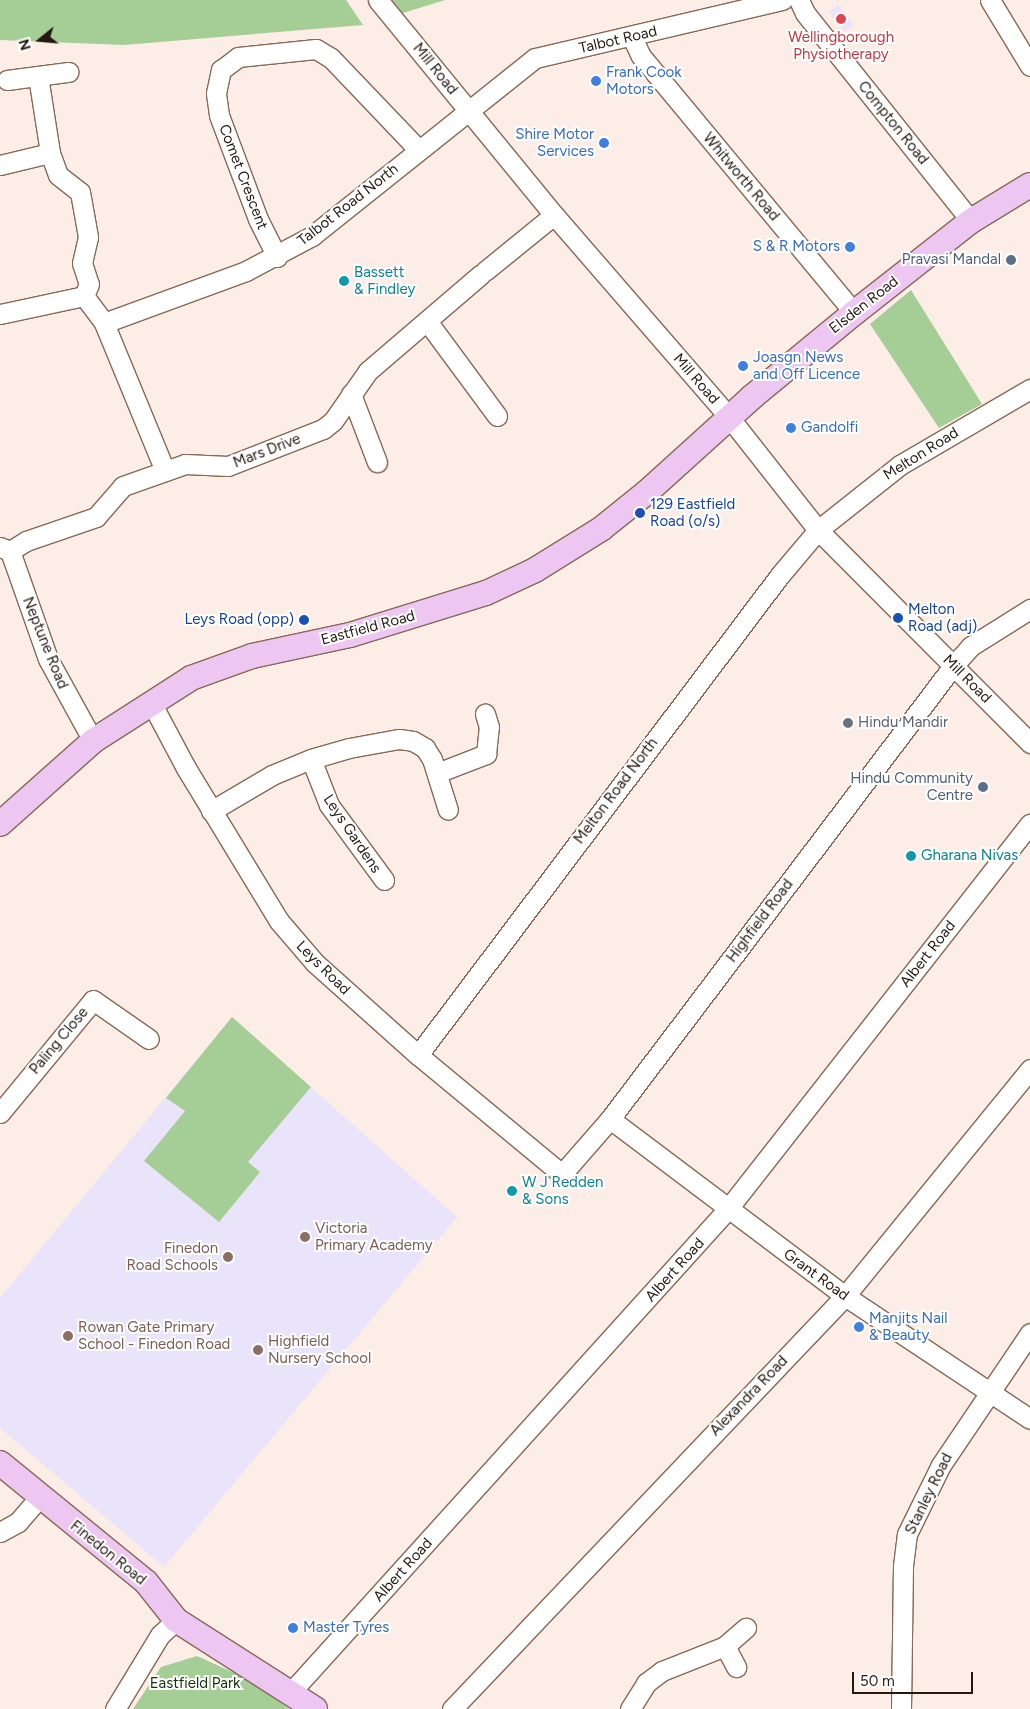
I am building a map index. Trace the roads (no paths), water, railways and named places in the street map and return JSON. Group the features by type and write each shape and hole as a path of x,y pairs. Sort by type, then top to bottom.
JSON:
{"main road":[{"name":"Elsden Road","path":"729,417 854,313 971,221 1030,185"},
{"name":"Eastfield Road","path":"0,824 94,741 191,678 252,656 359,632 486,593 535,570 601,529 647,492 729,417"},
{"name":"Finedon Road","path":"0,1463 39,1498 146,1582 176,1620 292,1692 314,1709"}],"street":[{"name":"Mill Road","path":"378,0 554,215 729,417 818,530 1030,743"},
{"name":"Talbot Road","path":"470,112 535,58 632,37 782,0"},
{"name":"Compton Road","path":"799,0 805,14 971,221"},
{"path":"990,0 1030,66"},
{"name":"Whitworth Road","path":"632,37 641,56 854,313"},
{"name":"Comet Crescent","path":"277,257 258,219 220,115 216,93 221,70 238,57 316,49 331,58 419,150"},
{"path":"7,80 68,72"},
{"path":"38,76 50,153 58,175 80,192 88,238 82,263 89,284 84,296"},
{"name":"Talbot Road North","path":"104,323 277,257 312,236 419,150 470,112"},
{"path":"0,165 50,153"},
{"name":"Mars Drive","path":"5,549 96,517 123,486 185,464 228,466 323,429 334,421 368,371 554,215"},
{"path":"0,314 84,296"},
{"path":"84,296 104,323 165,471"},
{"path":"427,321 497,416"},
{"name":"Melton Road","path":"818,530 900,465 1030,389"},
{"path":"351,394 377,462"},
{"name":"Melton Road North","path":"418,1054 780,575 818,530"},
{"name":"Neptune Road","path":"5,549 48,659 94,741"},
{"name":"Highfield Road","path":"562,1174 610,1119 953,666 971,646 1030,609"},
{"name":"Leys Road","path":"152,704 211,810 279,921 315,963 418,1054 562,1174"},
{"path":"436,773 486,754 489,727 485,714"},
{"path":"211,810 272,775 312,759 349,748 399,739 413,741 425,748 436,773 448,810"},
{"name":"Leys Gardens","path":"312,759 330,805 384,880"},
{"name":"Albert Road","path":"292,1692 727,1210 1030,824"},
{"name":"Paling Close","path":"0,1112 93,1000 149,1039"},
{"name":"Alexandra Road","path":"452,1709 845,1296 1030,1069"},
{"name":"Grant Road","path":"610,1119 727,1210 845,1296 990,1390 1030,1419"},
{"name":"Stanley Road","path":"901,1709 903,1566 907,1534 941,1465 1030,1333"},
{"path":"0,1532 18,1522 39,1498"},
{"path":"115,1709 160,1635 176,1620"},
{"path":"630,1709 646,1683 662,1671 725,1646 746,1628"},
{"path":"725,1646 736,1667"}],"place":[{"name":"Wellingborough Physiotherapy","path":"841,19"},
{"name":"Frank Cook Motors","path":"596,81"},
{"name":"Shire Motor Services","path":"604,143"},
{"name":"S & R Motors","path":"850,247"},
{"name":"Pravasi Mandal","path":"1011,260"},
{"name":"Bassett & Findley","path":"344,281"},
{"name":"Joasgn News and Off Licence","path":"743,366"},
{"name":"Gandolfi","path":"791,428"},
{"name":"129 Eastfield Road (o/s)","path":"640,513"},
{"name":"Melton Road (adj)","path":"898,618"},
{"name":"Leys Road (opp)","path":"304,620"},
{"name":"Hindu Mandir","path":"848,723"},
{"name":"Hindu Community Centre","path":"983,787"},
{"name":"Gharana Nivas","path":"911,856"},
{"name":"W J Redden & Sons","path":"512,1191"},
{"name":"Victoria Primary Academy","path":"305,1237"},
{"name":"Finedon Road Schools","path":"228,1257"},
{"name":"Manjits Nail & Beauty","path":"859,1327"},
{"name":"Rowan Gate Primary School - Finedon Road","path":"68,1336"},
{"name":"Highfield Nursery School","path":"258,1350"},
{"name":"Master Tyres","path":"293,1628"}],"park label":[{"name":"Eastfield Park","path":"195,1684"}]}
